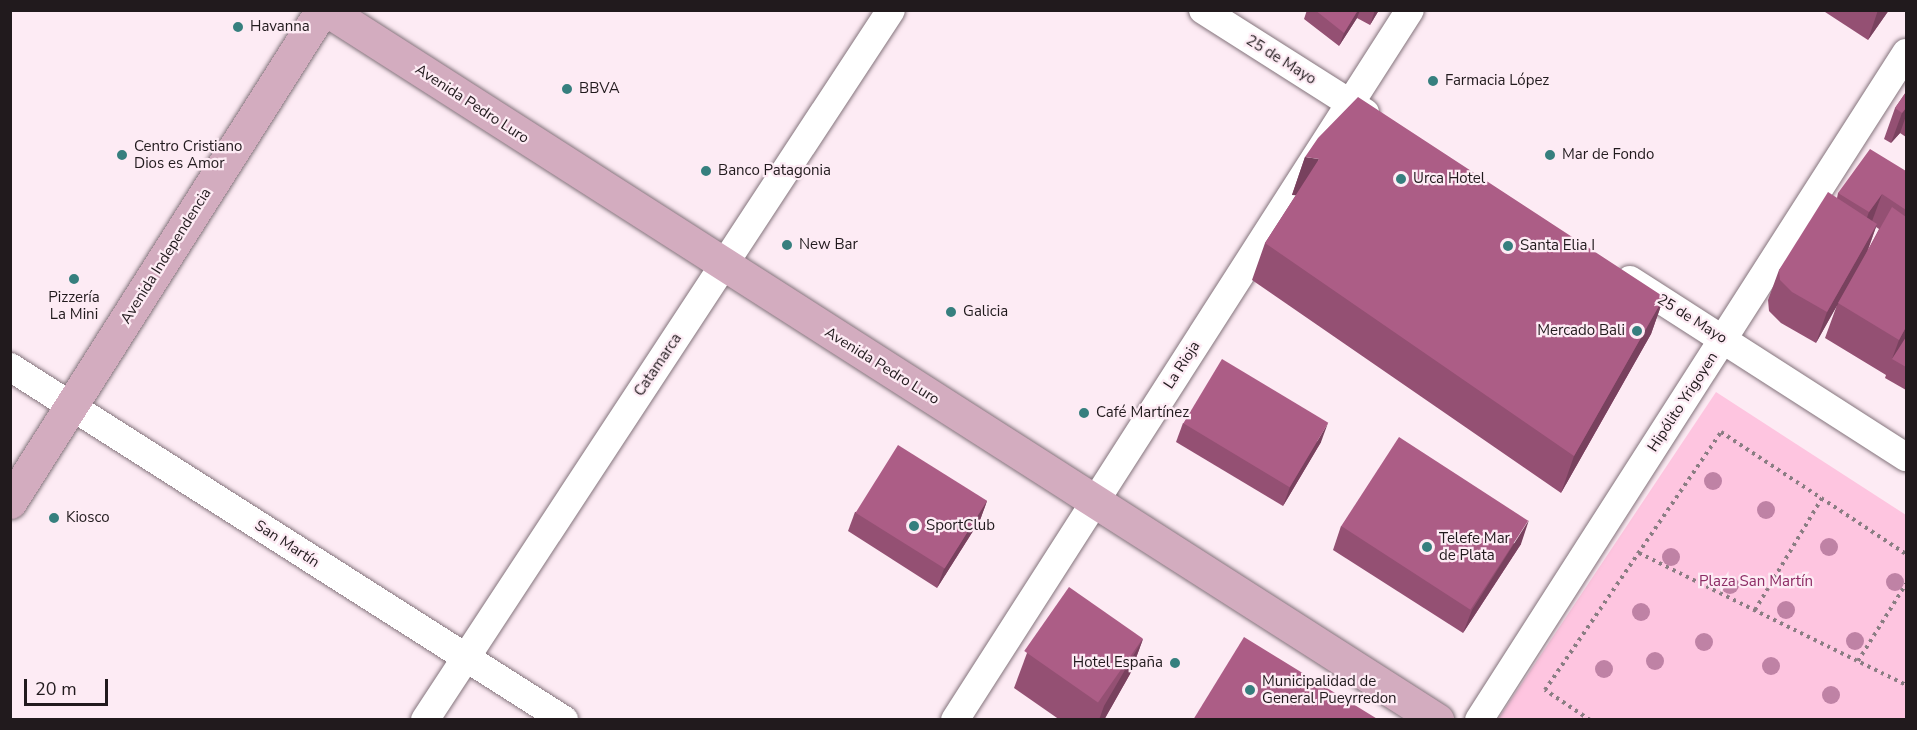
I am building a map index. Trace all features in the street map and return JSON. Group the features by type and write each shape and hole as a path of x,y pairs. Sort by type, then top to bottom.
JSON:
{"main road":[{"name":"Avenida Independencia","path":"10,502 322,10"},
{"name":"Avenida Pedro Luro","path":"327,10 1437,720"}],"street":[{"name":"Catamarca","path":"425,720 891,10"},
{"name":"25 de Mayo","path":"1203,10 1390,129"},
{"name":"La Rioja","path":"955,720 1410,10"},
{"name":"Hipólito Yrigoyen","path":"1479,720 1906,53"},
{"name":"25 de Mayo","path":"1602,262 1906,457"},
{"name":"San Martín","path":"10,367 564,720"}],"path":[{"path":"1590,720 1545,690 1721,432 1906,554"},
{"path":"1755,610 1822,498"},
{"path":"1639,553 1906,685"},
{"path":"1858,661 1906,584"}],"green space":[{"name":"Plaza San Martín","path":"1716,392 1906,515 1906,719 1498,719"}],"building":[{"path":"1315,10 1358,10 1344,33"},
{"path":"1906,92 1906,108 1902,113 1895,108"},
{"path":"1358,97 1664,297 1574,456 1265,243 1319,159 1305,157 1318,138"},
{"path":"1870,149 1906,171 1906,210 1882,194 1869,212 1838,193"},
{"path":"1828,192 1877,224 1827,312 1792,292 1780,280 1779,270"},
{"path":"1892,207 1906,217 1906,327 1899,340 1838,303"},
{"path":"1906,337 1906,367 1892,359"},
{"path":"1222,359 1328,423 1290,487 1183,423"},
{"name":"Telefe Mar de Plata","path":"1399,437 1528,521 1470,610 1341,526"},
{"name":"SportClub","path":"898,445 987,501 945,568 856,513"},
{"path":"1069,587 1143,639 1098,703 1024,651"},
{"path":"1244,637 1379,720 1193,720"}],"place":[{"name":"Havanna","path":"238,27"},
{"name":"Farmacia López","path":"1433,81"},
{"name":"BBVA","path":"567,89"},
{"name":"Centro Cristiano Dios es Amor","path":"122,155"},
{"name":"Mar de Fondo","path":"1550,155"},
{"name":"Banco Patagonia","path":"706,171"},
{"name":"Urca Hotel","path":"1401,179"},
{"name":"New Bar","path":"787,245"},
{"name":"Santa Elia I","path":"1508,246"},
{"name":"Pizzería La Mini","path":"74,279"},
{"name":"Galicia","path":"951,312"},
{"name":"Mercado Bali","path":"1637,331"},
{"name":"Café Martínez","path":"1084,413"},
{"name":"Kiosco","path":"54,518"},
{"name":"SportClub","path":"914,526"},
{"name":"Telefe Mar de Plata","path":"1427,547"},
{"name":"Hotel España","path":"1175,663"},
{"name":"Municipalidad de General Pueyrredon","path":"1250,690"}]}
